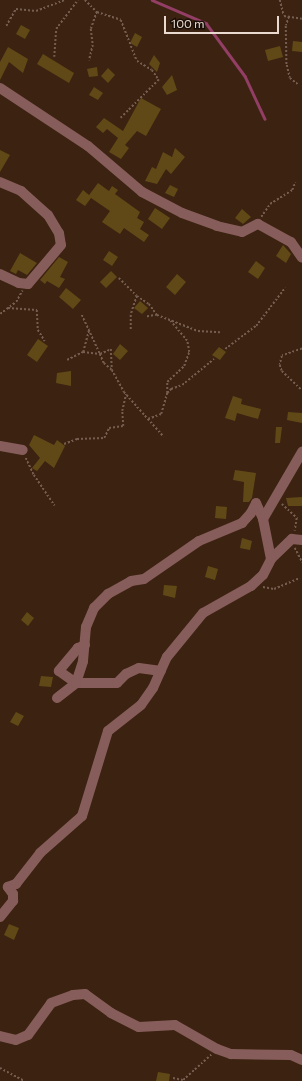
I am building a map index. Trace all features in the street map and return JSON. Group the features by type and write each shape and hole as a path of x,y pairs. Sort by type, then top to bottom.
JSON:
{"street":[{"path":"0,88 88,146 118,174 161,202 210,224 242,232 258,224 291,242 302,258"},
{"path":"0,182 21,191 34,200 48,215 60,233 60,245 41,266 32,282 26,284 0,274"},
{"path":"0,446 24,450"},
{"path":"263,519 276,500 302,452"},
{"path":"57,698 76,683 82,665 86,627 94,608 108,594 131,581 144,579 199,541 242,523 251,513 256,502 263,519 271,559"},
{"path":"4,885 16,884 40,853 82,816 108,731 141,705 161,671 167,657 203,613 251,586 263,575 271,559 297,539"},
{"path":"85,645 78,648 59,671 76,683 117,683 126,674 139,668 161,671"},
{"path":"0,917 13,901 14,894 4,885"},
{"path":"0,1036 16,1040 28,1035 51,1003 72,995 85,994 111,1013 139,1027 175,1025 217,1049 231,1054 291,1055 302,1060"}],"path":[{"path":"6,26 16,9 36,11 65,0"},
{"path":"54,57 56,29 78,0"},
{"path":"85,0 97,12 120,20 137,61 152,70 159,80 121,118"},
{"path":"281,0 284,16 302,19"},
{"path":"89,61 93,45 91,29 97,12"},
{"path":"289,17 286,26 287,65 290,78 299,85"},
{"path":"258,224 270,204 292,190 295,183"},
{"path":"119,278 137,296 149,304 157,315 170,321 180,322 198,331 220,332"},
{"path":"0,314 16,302 26,284"},
{"path":"225,349 256,326 285,288"},
{"path":"131,330 131,316 137,296"},
{"path":"8,308 37,310 38,330 45,341"},
{"path":"82,315 104,363 112,370 126,394 164,437"},
{"path":"146,317 157,315"},
{"path":"148,419 161,414 167,393 167,382 184,366 189,352 188,341 170,321"},
{"path":"83,352 89,329"},
{"path":"302,348 282,356 280,365 282,372 302,390"},
{"path":"67,360 83,352 100,354 111,349 112,370"},
{"path":"167,393 182,385 214,359"},
{"path":"64,444 77,439 104,438 109,428 123,426 122,411 126,394"},
{"path":"24,450 31,470 55,506"},
{"path":"276,500 297,518 297,539 302,562"},
{"path":"251,586 274,589 300,578"},
{"path":"173,1078 183,1080 217,1049"},
{"path":"0,1068 24,1081"}],"building":[{"path":"21,25 30,30 25,39 16,34"},
{"path":"135,33 142,37 137,47 130,43"},
{"path":"293,41 302,42 302,52 292,51"},
{"path":"280,46 283,57 268,61 265,50"},
{"path":"8,47 28,59 23,73 9,62 0,80 0,62"},
{"path":"43,54 74,73 69,83 37,64"},
{"path":"154,55 160,63 157,72 149,64"},
{"path":"97,67 98,76 89,77 87,69"},
{"path":"108,68 115,75 108,83 101,76"},
{"path":"172,75 177,90 167,95 162,87"},
{"path":"94,87 103,93 98,100 89,95"},
{"path":"141,98 161,109 146,136 137,131 125,145 129,148 121,159 109,152 118,138 107,129 103,133 96,127 104,118 123,131"},
{"path":"175,148 185,157 171,174 166,169 157,184 145,181 152,167 156,169 163,152 172,157"},
{"path":"0,150 10,155 0,172"},
{"path":"98,183 109,191 112,186 118,190 115,194 140,212 137,218 144,222 140,229 149,235 144,242 124,228 120,234 102,222 110,211 91,198 85,206 76,200 83,190 89,195"},
{"path":"170,185 178,189 174,197 165,193"},
{"path":"155,208 170,218 162,229 148,219"},
{"path":"242,209 251,217 243,224 235,218"},
{"path":"283,245 291,254 286,263 276,256"},
{"path":"109,251 118,257 112,266 103,260"},
{"path":"20,253 37,263 27,275 18,270 16,274 10,271"},
{"path":"59,257 68,262 60,277 65,279 59,288 47,281 45,284 40,280"},
{"path":"256,261 265,268 258,279 248,272"},
{"path":"111,271 117,277 106,288 100,282"},
{"path":"177,274 186,282 175,295 166,287"},
{"path":"66,288 81,300 73,309 59,297"},
{"path":"140,301 148,308 142,314 134,308"},
{"path":"38,339 48,346 37,362 27,355"},
{"path":"120,344 128,351 120,360 113,354"},
{"path":"219,347 226,352 220,360 212,355"},
{"path":"71,371 71,386 56,383 57,373"},
{"path":"233,396 242,399 241,404 261,409 258,419 237,413 235,421 225,418"},
{"path":"288,412 302,413 302,423 287,420"},
{"path":"276,427 282,427 280,443 275,443"},
{"path":"34,435 54,445 57,440 65,446 54,468 45,461 37,471 32,468 40,458 29,445"},
{"path":"235,470 256,473 252,498 249,502 243,502 244,482 233,480"},
{"path":"302,497 302,506 288,506 286,498"},
{"path":"216,506 227,507 226,519 215,518"},
{"path":"242,538 252,541 250,550 240,548"},
{"path":"208,566 218,569 215,580 205,577"},
{"path":"164,585 177,586 175,598 163,595"},
{"path":"27,612 34,618 28,626 21,620"},
{"path":"41,676 53,677 51,687 39,686"},
{"path":"16,712 24,716 18,726 10,722"},
{"path":"9,924 19,928 14,940 4,935"},
{"path":"158,1072 170,1074 169,1081 156,1081"}],"waterway":[{"path":"152,0 206,23 245,76 265,119"}]}
